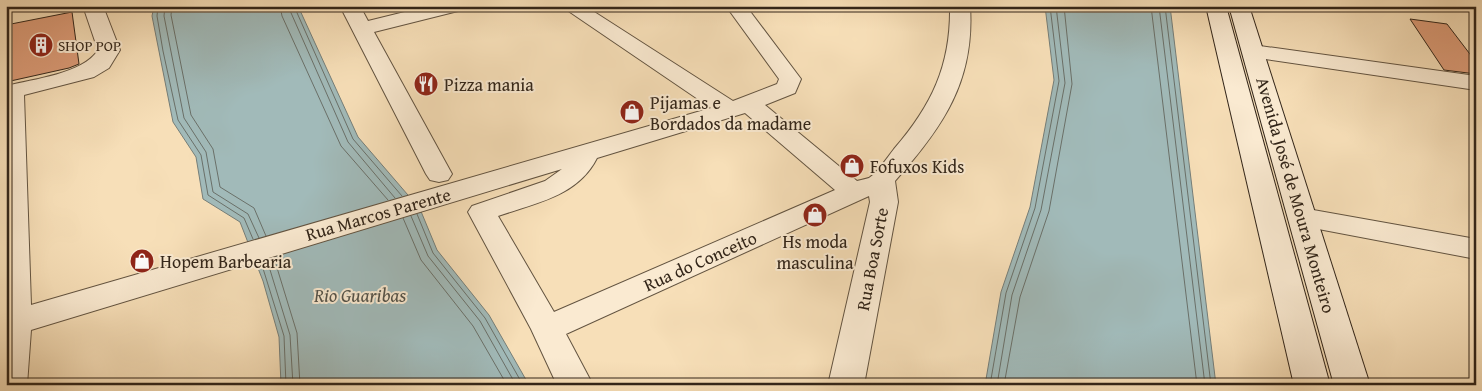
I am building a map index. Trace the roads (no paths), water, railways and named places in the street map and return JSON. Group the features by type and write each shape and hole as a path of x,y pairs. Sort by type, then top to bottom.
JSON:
{"street":[{"path":"9,385 11,323 9,92 86,72 101,63 109,50 92,6"},
{"path":"350,6 448,182"},
{"path":"361,28 455,6"},
{"path":"571,6 739,107 854,192"},
{"name":"Rua Marcos Parente","path":"11,323 193,268 448,182 587,152 739,107 787,88 790,79 736,6"},
{"path":"881,180 912,148 942,102 957,67 962,34 960,6"},
{"name":"Avenida José de Moura Monteiro","path":"1216,6 1312,385"},
{"name":"Avenida José de Moura Monteiro","path":"1239,6 1352,385"},
{"path":"1253,51 1476,83"},
{"path":"575,385 547,329 482,212 555,187 578,169 587,152"},
{"name":"Rua do Conceito","path":"547,329 881,180"},
{"name":"Rua Boa Sorte","path":"846,385 884,202 881,180"},
{"path":"1302,217 1476,249"}],"water":[{"name":"Rio Guaribas","path":"154,6 298,6 358,137 420,209 437,250 489,315 529,385 281,385 279,337 263,281 240,222 203,199 196,157 173,122 152,16"},
{"path":"1045,6 1170,6 1216,385 985,385 1001,292 1030,207 1054,80"}],"place":[{"name":"SHOP POP","path":"41,45"},
{"name":"Pizza mania","path":"426,84"},
{"name":"Pijamas e Bordados da madame","path":"632,112"},
{"name":"Fofuxos Kids","path":"852,166"},
{"name":"Hs moda masculina","path":"815,215"},
{"name":"Hopem Barbearia","path":"142,261"}]}
